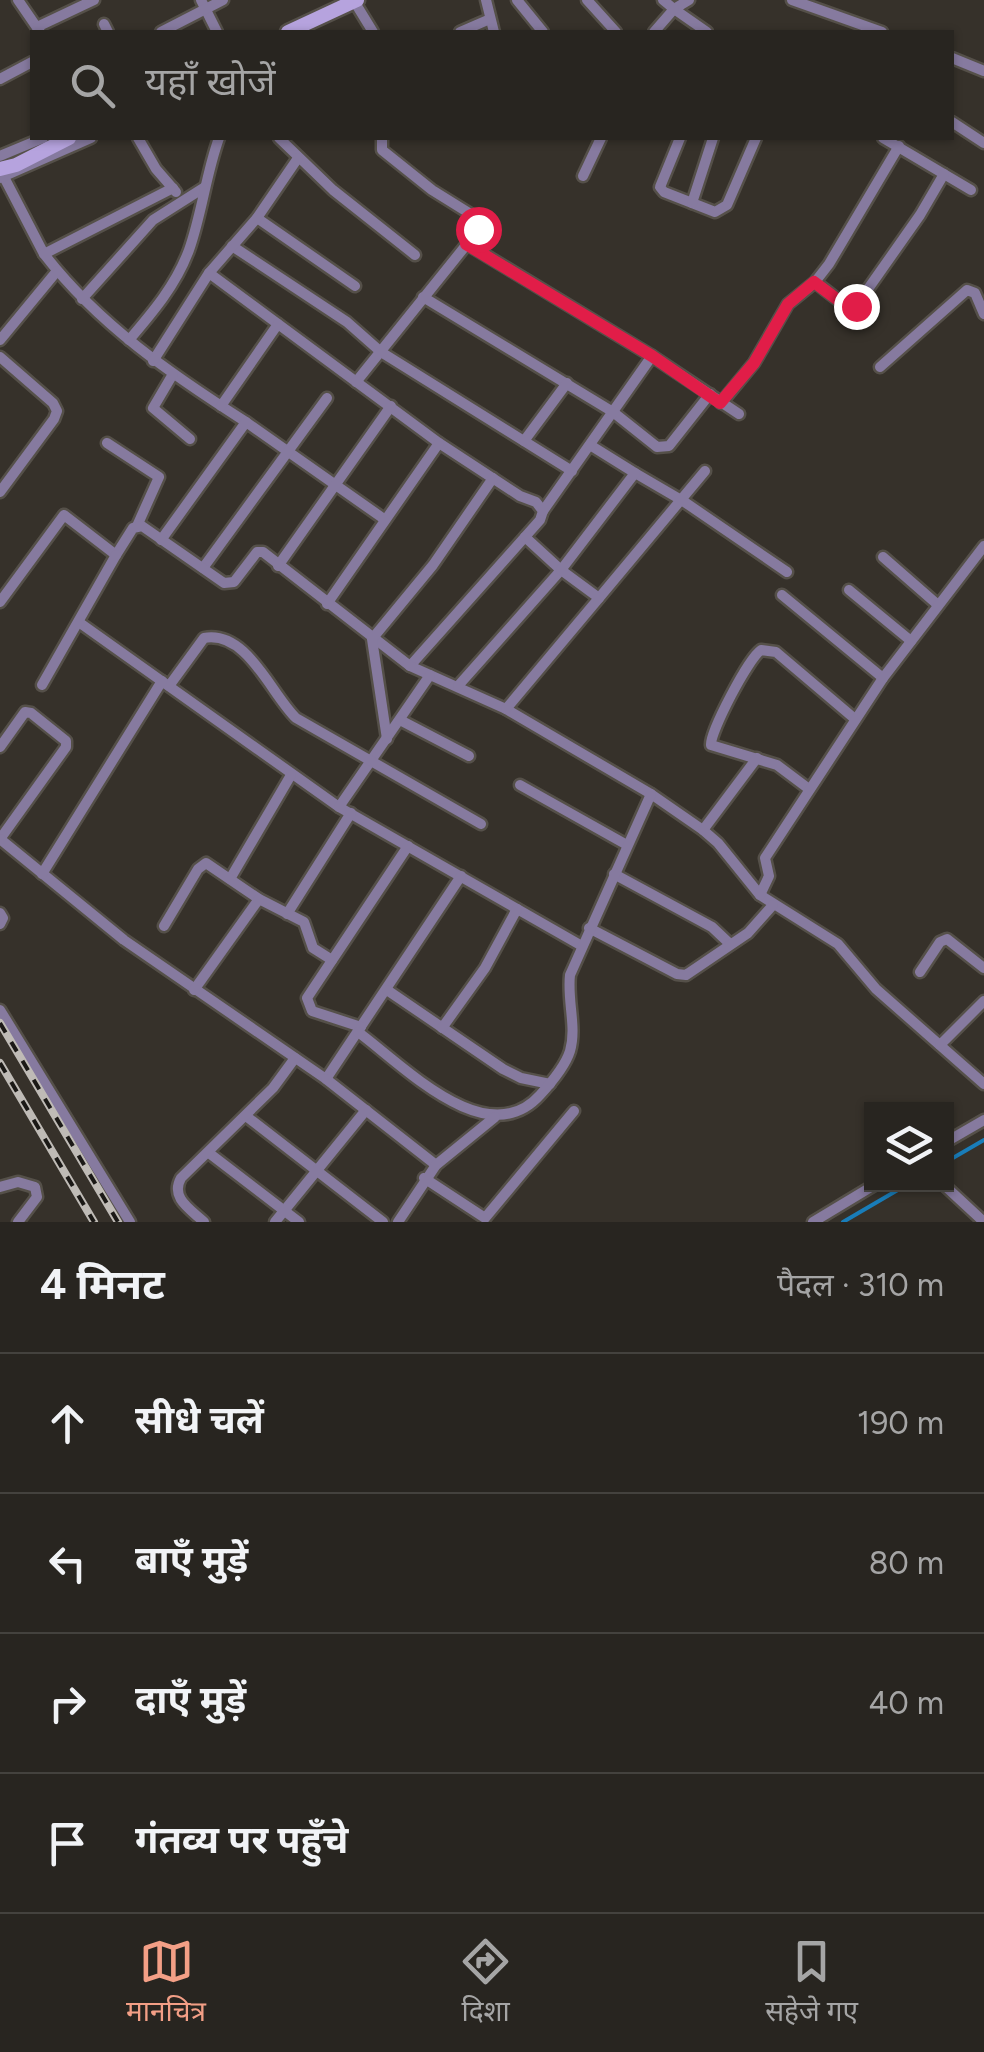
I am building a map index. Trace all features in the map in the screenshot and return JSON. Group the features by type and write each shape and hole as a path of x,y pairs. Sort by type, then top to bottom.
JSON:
{"main road":[{"path":"292,30 355,1"},
{"path":"2,175 65,140"}],"street":[{"path":"18,0 39,30 91,1"},
{"path":"164,30 204,4 224,0"},
{"path":"486,0 493,30"},
{"path":"518,0 541,30"},
{"path":"586,0 614,30"},
{"path":"663,0 703,30"},
{"path":"656,30 674,9 690,0"},
{"path":"792,0 877,30"},
{"path":"355,1 372,30"},
{"path":"204,4 217,30"},
{"path":"465,30 490,19"},
{"path":"954,59 984,70"},
{"path":"0,80 30,63"},
{"path":"954,123 984,143"},
{"path":"0,156 39,140"},
{"path":"86,140 2,175 26,224 57,271 82,299 153,361 288,449 384,519"},
{"path":"139,140 156,169 182,200"},
{"path":"129,340 174,281 188,252 218,140"},
{"path":"281,140 345,200 415,255"},
{"path":"356,382 478,229 477,218 432,190 382,150 382,140"},
{"path":"584,176 600,140"},
{"path":"679,140 660,187 716,212 723,210 755,140"},
{"path":"692,203 712,140"},
{"path":"887,140 971,190"},
{"path":"720,403 754,363 788,304 814,282 858,220 899,146"},
{"path":"153,361 209,273 257,218 298,158"},
{"path":"814,282 846,306 856,306 944,174"},
{"path":"82,299 154,220 205,187"},
{"path":"44,254 173,188"},
{"path":"257,218 356,286"},
{"path":"466,244 740,414"},
{"path":"232,246 334,312 381,352 572,471"},
{"path":"0,340 57,271"},
{"path":"209,273 439,443 536,502 542,511"},
{"path":"880,366 967,290 975,293 984,314"},
{"path":"423,297 567,382 656,447 669,446 710,394"},
{"path":"222,406 278,324"},
{"path":"410,666 540,520 542,511 652,356"},
{"path":"0,357 57,410 54,420 0,492"},
{"path":"173,374 153,408 190,439"},
{"path":"524,441 567,382"},
{"path":"203,568 327,398"},
{"path":"278,566 391,406"},
{"path":"162,540 246,422"},
{"path":"42,685 116,555 137,526 159,477 107,443"},
{"path":"327,604 439,443"},
{"path":"590,445 683,501 787,572"},
{"path":"506,710 706,471"},
{"path":"458,686 561,570 634,473"},
{"path":"387,740 372,639 422,580 493,478"},
{"path":"0,602 60,517 68,516 116,555"},
{"path":"137,526 230,584 257,552 263,552 410,666 506,710 650,794 703,830 772,905 838,944 876,989 984,1084"},
{"path":"525,537 599,598"},
{"path":"760,895 769,876 765,858 883,678 984,546"},
{"path":"883,557 938,604"},
{"path":"850,590 911,640"},
{"path":"782,595 883,678"},
{"path":"80,623 339,807 582,946"},
{"path":"42,874 166,683 204,638 218,638 252,658 296,718 481,824"},
{"path":"810,789 776,765 715,748 710,741 744,668 760,650 776,652 856,718"},
{"path":"339,807 430,674"},
{"path":"0,747 26,712 66,741 0,839 124,940 326,1079 436,1165"},
{"path":"400,720 468,756"},
{"path":"703,830 758,758"},
{"path":"230,879 291,774"},
{"path":"520,785 627,846"},
{"path":"408,846 307,998 308,1007 360,1029 446,1098 474,1113 494,1117 514,1114 531,1105 568,1056 573,1037 567,996 570,975 650,794"},
{"path":"288,914 351,814"},
{"path":"164,926 201,865 211,864 258,900 304,922 313,948 332,960"},
{"path":"614,874 712,927 730,944"},
{"path":"326,1079 461,876"},
{"path":"194,990 258,900"},
{"path":"589,928 686,976 757,926 772,905"},
{"path":"442,1028 485,968 517,909"},
{"path":"0,913 0,924"},
{"path":"920,972 940,942 948,939 984,968"},
{"path":"387,990 502,1069 550,1084"},
{"path":"940,1044 984,1001"},
{"path":"0,1010 130,1222"},
{"path":"204,1222 176,1192 190,1166 246,1116 295,1058"},
{"path":"275,1222 366,1110"},
{"path":"424,1178 485,1218 574,1111"},
{"path":"246,1116 383,1222"},
{"path":"398,1222 424,1178 494,1117"},
{"path":"954,1137 984,1120"},
{"path":"210,1152 299,1222"},
{"path":"0,1188 18,1182 35,1187 37,1197 18,1222"},
{"path":"814,1222 864,1191"},
{"path":"951,1192 984,1222"}],"waterway":[{"path":"954,1157 984,1140"},
{"path":"843,1222 894,1192"}],"railway":[{"path":"0,1023 118,1222"},
{"path":"0,1063 94,1222"}],"route":[{"path":"478,229 466,244 652,356 720,403 754,363 779,314 814,282 846,306 856,306"}]}
